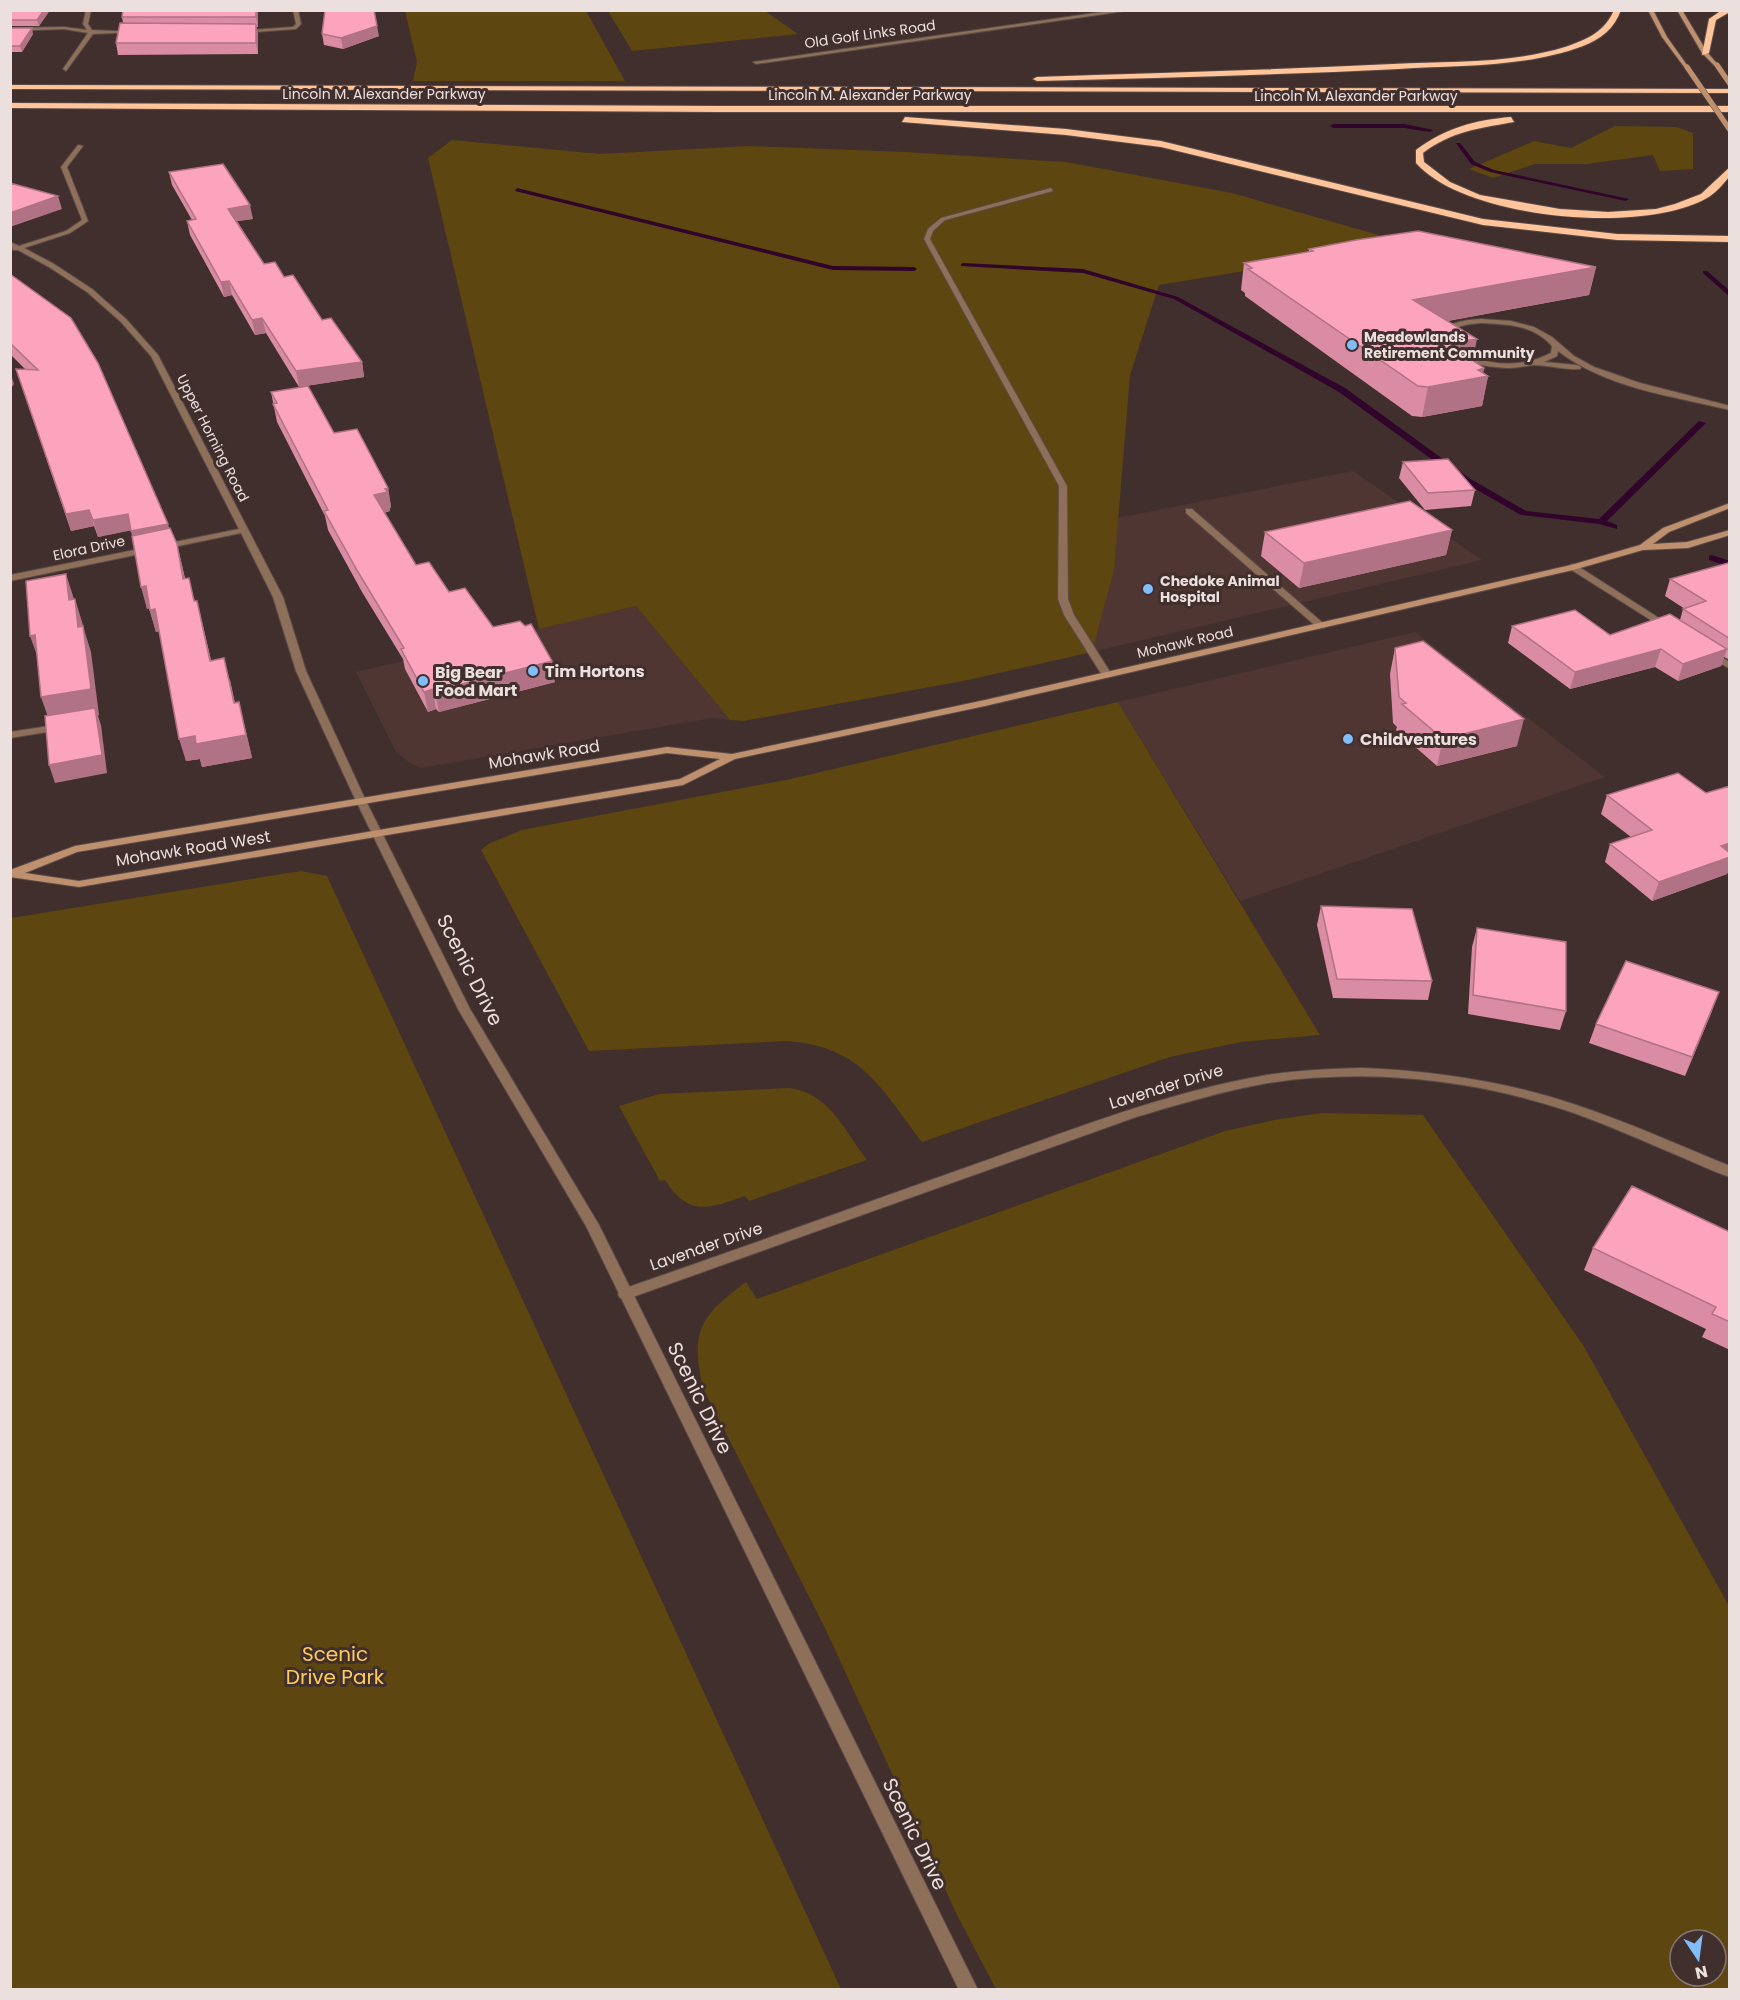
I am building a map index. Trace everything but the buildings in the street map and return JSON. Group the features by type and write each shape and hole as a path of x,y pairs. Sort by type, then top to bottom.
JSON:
{"highway":[{"path":"694,90 821,83 1280,72 1507,60 1549,53 1596,37 1611,25 1618,10"},
{"path":"1705,53 1713,19 1728,10"},
{"path":"1630,92 1730,84"},
{"name":"Lincoln M. Alexander Parkway","path":"10,87 1730,91"},
{"name":"Lincoln M. Alexander Parkway","path":"10,105 1730,111"},
{"path":"718,109 783,116 877,119"},
{"path":"1730,111 1501,120 1448,132 1419,152 1420,163 1445,182 1467,194 1572,213 1635,213 1680,206 1702,197 1719,184 1730,170"},
{"path":"889,120 974,124 1161,144 1483,222 1617,237 1730,239"}],"main road":[{"path":"1650,10 1665,37 1730,129"},
{"path":"1679,10 1705,53 1717,65 1730,84"},
{"name":"Mohawk Road","path":"1643,547 1666,530 1730,505"},
{"name":"Mohawk Road","path":"378,834 683,782 732,757 1321,626 1573,567 1643,547 1688,545 1730,532"},
{"name":"Mohawk Road","path":"361,801 667,750 732,757"},
{"name":"Mohawk Road West","path":"11,874 75,849 361,801"},
{"name":"Mohawk Road West","path":"11,874 79,884 378,834"}],"street":[{"path":"89,10 85,24 91,32"},
{"path":"228,32 280,31 294,28 299,24 295,10"},
{"name":"Old Golf Links Road","path":"756,62 1130,10"},
{"path":"10,30 64,28 91,32 137,32"},
{"path":"66,69 91,32"},
{"path":"10,250 68,232 85,221 64,167 80,146"},
{"path":"1051,190 943,219 930,230 927,238 1063,486 1063,599 1069,615 1107,675"},
{"name":"Upper Horning Road","path":"10,244 90,289 116,311 140,336 154,355 278,597 302,671 378,834"},
{"path":"1592,369 1568,358 1550,338 1538,331 1501,322 1463,322 1445,329 1440,336 1442,344 1465,358 1505,365 1559,364 1592,369 1730,408"},
{"path":"1531,364 1546,360 1554,354 1556,346"},
{"path":"1189,511 1321,626"},
{"name":"Elora Drive","path":"10,578 244,530"},
{"path":"1573,567 1680,635"},
{"path":"1700,647 1730,666"},
{"path":"10,735 69,726"},
{"name":"Scenic Drive","path":"378,834 465,1009 570,1185 969,1989"},
{"name":"Lavender Drive","path":"625,1294 1128,1115 1213,1088 1286,1075 1336,1072 1389,1074 1494,1088 1592,1115 1730,1172"}],"shaded area":[{"path":"1353,471 1482,560 1092,652 1118,518"},
{"path":"636,606 730,720 712,718 421,768 396,752 356,672"},
{"name":"Childventures","path":"1415,632 1605,777 1240,901 1118,702"}],"green space":[{"path":"405,11 586,11 625,81 413,81 417,62"},
{"path":"608,11 765,11 798,34 632,51"},
{"path":"1615,126 1676,127 1693,133 1693,169 1660,171 1653,155 1587,164 1535,164 1493,178 1469,169 1534,141 1571,148"},
{"path":"452,140 600,154 749,146 905,152 1066,162 1232,193 1410,244 1159,285 1130,375 1114,570 1092,652 968,680 744,721 730,720 636,606 539,629 428,158"},
{"path":"1118,702 1320,1035 1241,1042 1170,1057 922,1142 881,1087 867,1073 852,1061 813,1045 787,1041 589,1051 481,850 490,843 522,830 791,779"},
{"name":"Scenic Drive Park","path":"301,871 327,876 841,1989 11,1989 11,918"},
{"path":"790,1088 816,1098 826,1106 867,1160 749,1201 745,1196 710,1206 691,1205 682,1200 665,1180 660,1181 619,1106 659,1094"},
{"path":"1322,1113 1423,1115 1583,1345 1729,1606 1729,1989 996,1989 957,1915 825,1628 703,1388 698,1352 702,1326 718,1305 746,1282 757,1299 1225,1131 1274,1120"}],"waterway":[{"path":"1333,126 1404,126 1430,130"},
{"path":"1458,144 1473,163 1492,171 1626,199"},
{"path":"517,190 833,268 914,269"},
{"path":"963,265 1083,271 1176,298 1342,390 1466,480 1524,513 1601,522"},
{"path":"1705,272 1730,295"},
{"path":"1601,522 1702,423"},
{"path":"1601,522 1614,527"},
{"path":"1712,558 1730,564"}],"place":[{"name":"Meadowlands Retirement Community","path":"1352,345"},
{"name":"Chedoke Animal Hospital","path":"1148,589"},
{"name":"Tim Hortons","path":"533,671"},
{"name":"Big Bear Food Mart","path":"423,681"},
{"name":"Childventures","path":"1348,739"}]}
